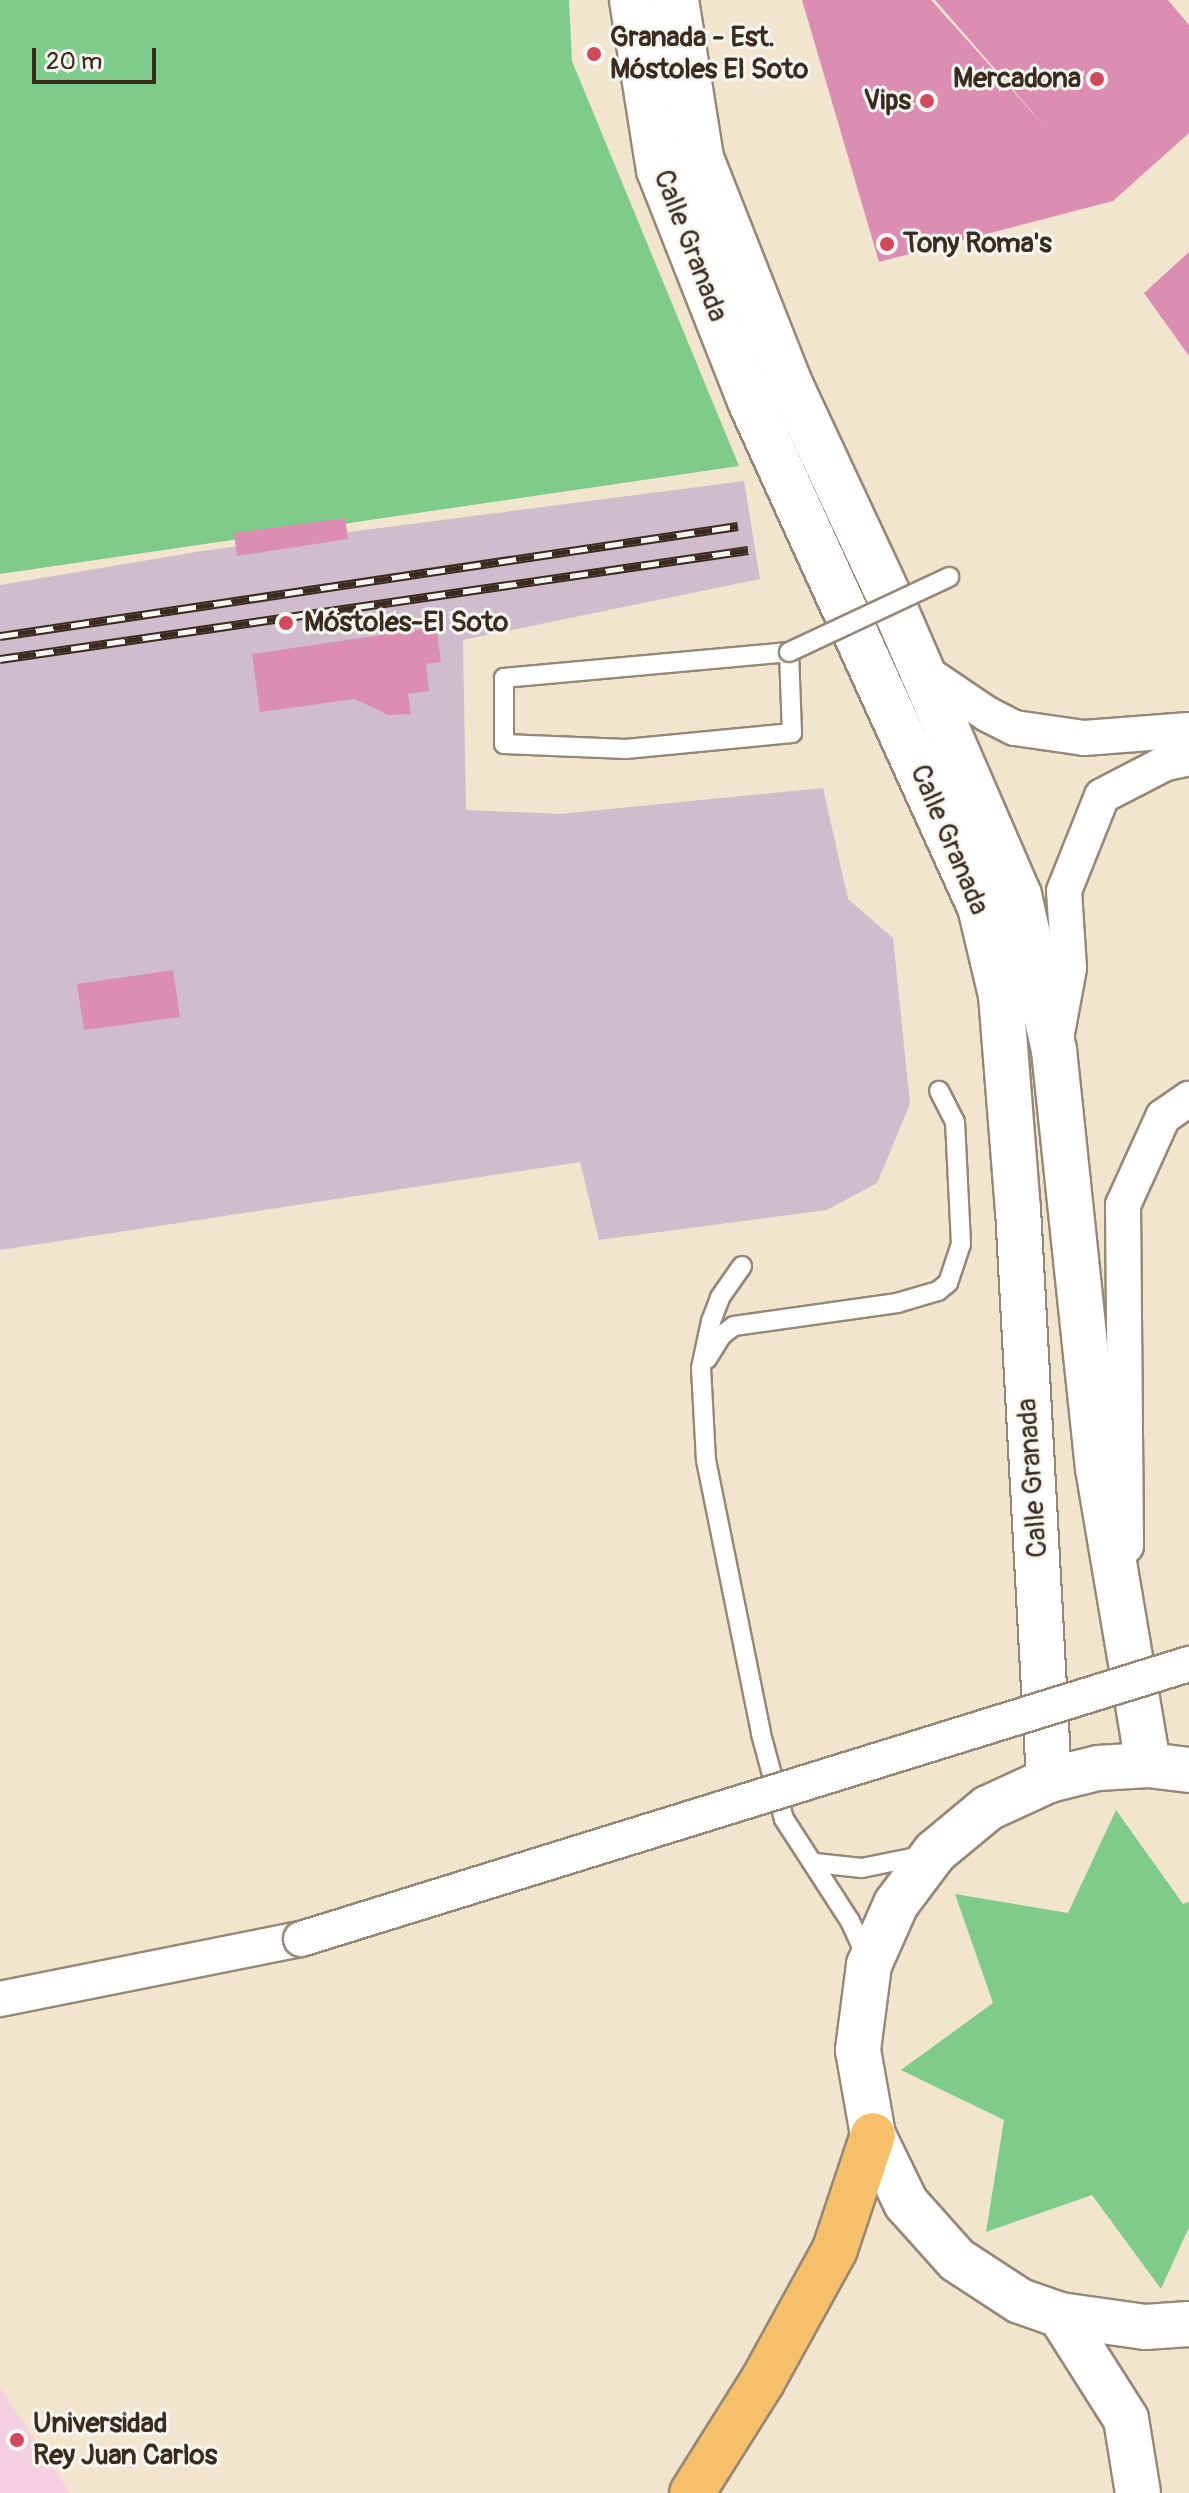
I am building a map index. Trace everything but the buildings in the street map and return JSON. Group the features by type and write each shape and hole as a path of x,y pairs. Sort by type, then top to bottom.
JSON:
{"highway":[{"path":"692,2493 762,2382 835,2249 873,2135"}],"street":[{"name":"Calle Granada","path":"632,0 659,170 750,401 980,907 1002,1011 1019,1224 1049,1780"},
{"name":"Calle Granada","path":"676,0 701,158 790,384 922,670 1019,895 1054,1050 1098,1468 1122,1610 1169,1768"},
{"path":"922,670 987,714 1015,728 1084,738 1189,730"},
{"path":"1054,1050 1069,968 1064,891 1102,796 1166,763 1189,758"},
{"path":"1122,1610 1127,1541 1123,1205 1163,1117 1189,1099"},
{"path":"0,1999 301,1939 1189,1664"},
{"path":"1169,1768 1098,1768 1049,1780 988,1808 935,1852 896,1904 869,1965 858,2050 873,2135 906,2203 957,2260 1020,2301 1060,2315 1145,2327 1189,2324"},
{"path":"1060,2315 1126,2419 1138,2493"}],"lane":[{"path":"789,652 792,733 626,749 504,744 504,678 789,652 949,577"},
{"path":"701,1368 722,1335 734,1326 897,1303 938,1291 948,1283 961,1244 955,1122 939,1091"},
{"path":"742,1266 720,1298 711,1321 701,1368 706,1460 761,1734 784,1819 850,1921 869,1965"},
{"path":"815,1863 862,1868 935,1852"}],"shaded area":[{"path":"744,481 760,579 463,640 466,810 560,814 823,788 848,899 893,938 910,1104 877,1183 827,1210 599,1240 580,1162 0,1250 0,585 202,551"},
{"name":"Universidad Rey Juan Carlos","path":"0,2388 70,2493 0,2493"}],"green space":[{"path":"0,0 569,0 572,61 739,466 0,574"},
{"path":"1116,1810 1183,1904 1189,1902 1189,2227 1161,2289 1092,2195 986,2232 1004,2120 901,2070 993,2003 955,1894 1068,1913"}],"railway":[{"path":"0,636 738,526"},
{"path":"0,659 748,550"}],"place":[{"name":"Granada - Est. Móstoles El Soto","path":"594,54"},
{"name":"Mercadona","path":"1097,79"},
{"name":"Vips","path":"927,101"},
{"name":"Tony Roma's","path":"887,244"},
{"name":"Móstoles-El Soto","path":"286,623"},
{"name":"Universidad Rey Juan Carlos","path":"17,2440"}]}
